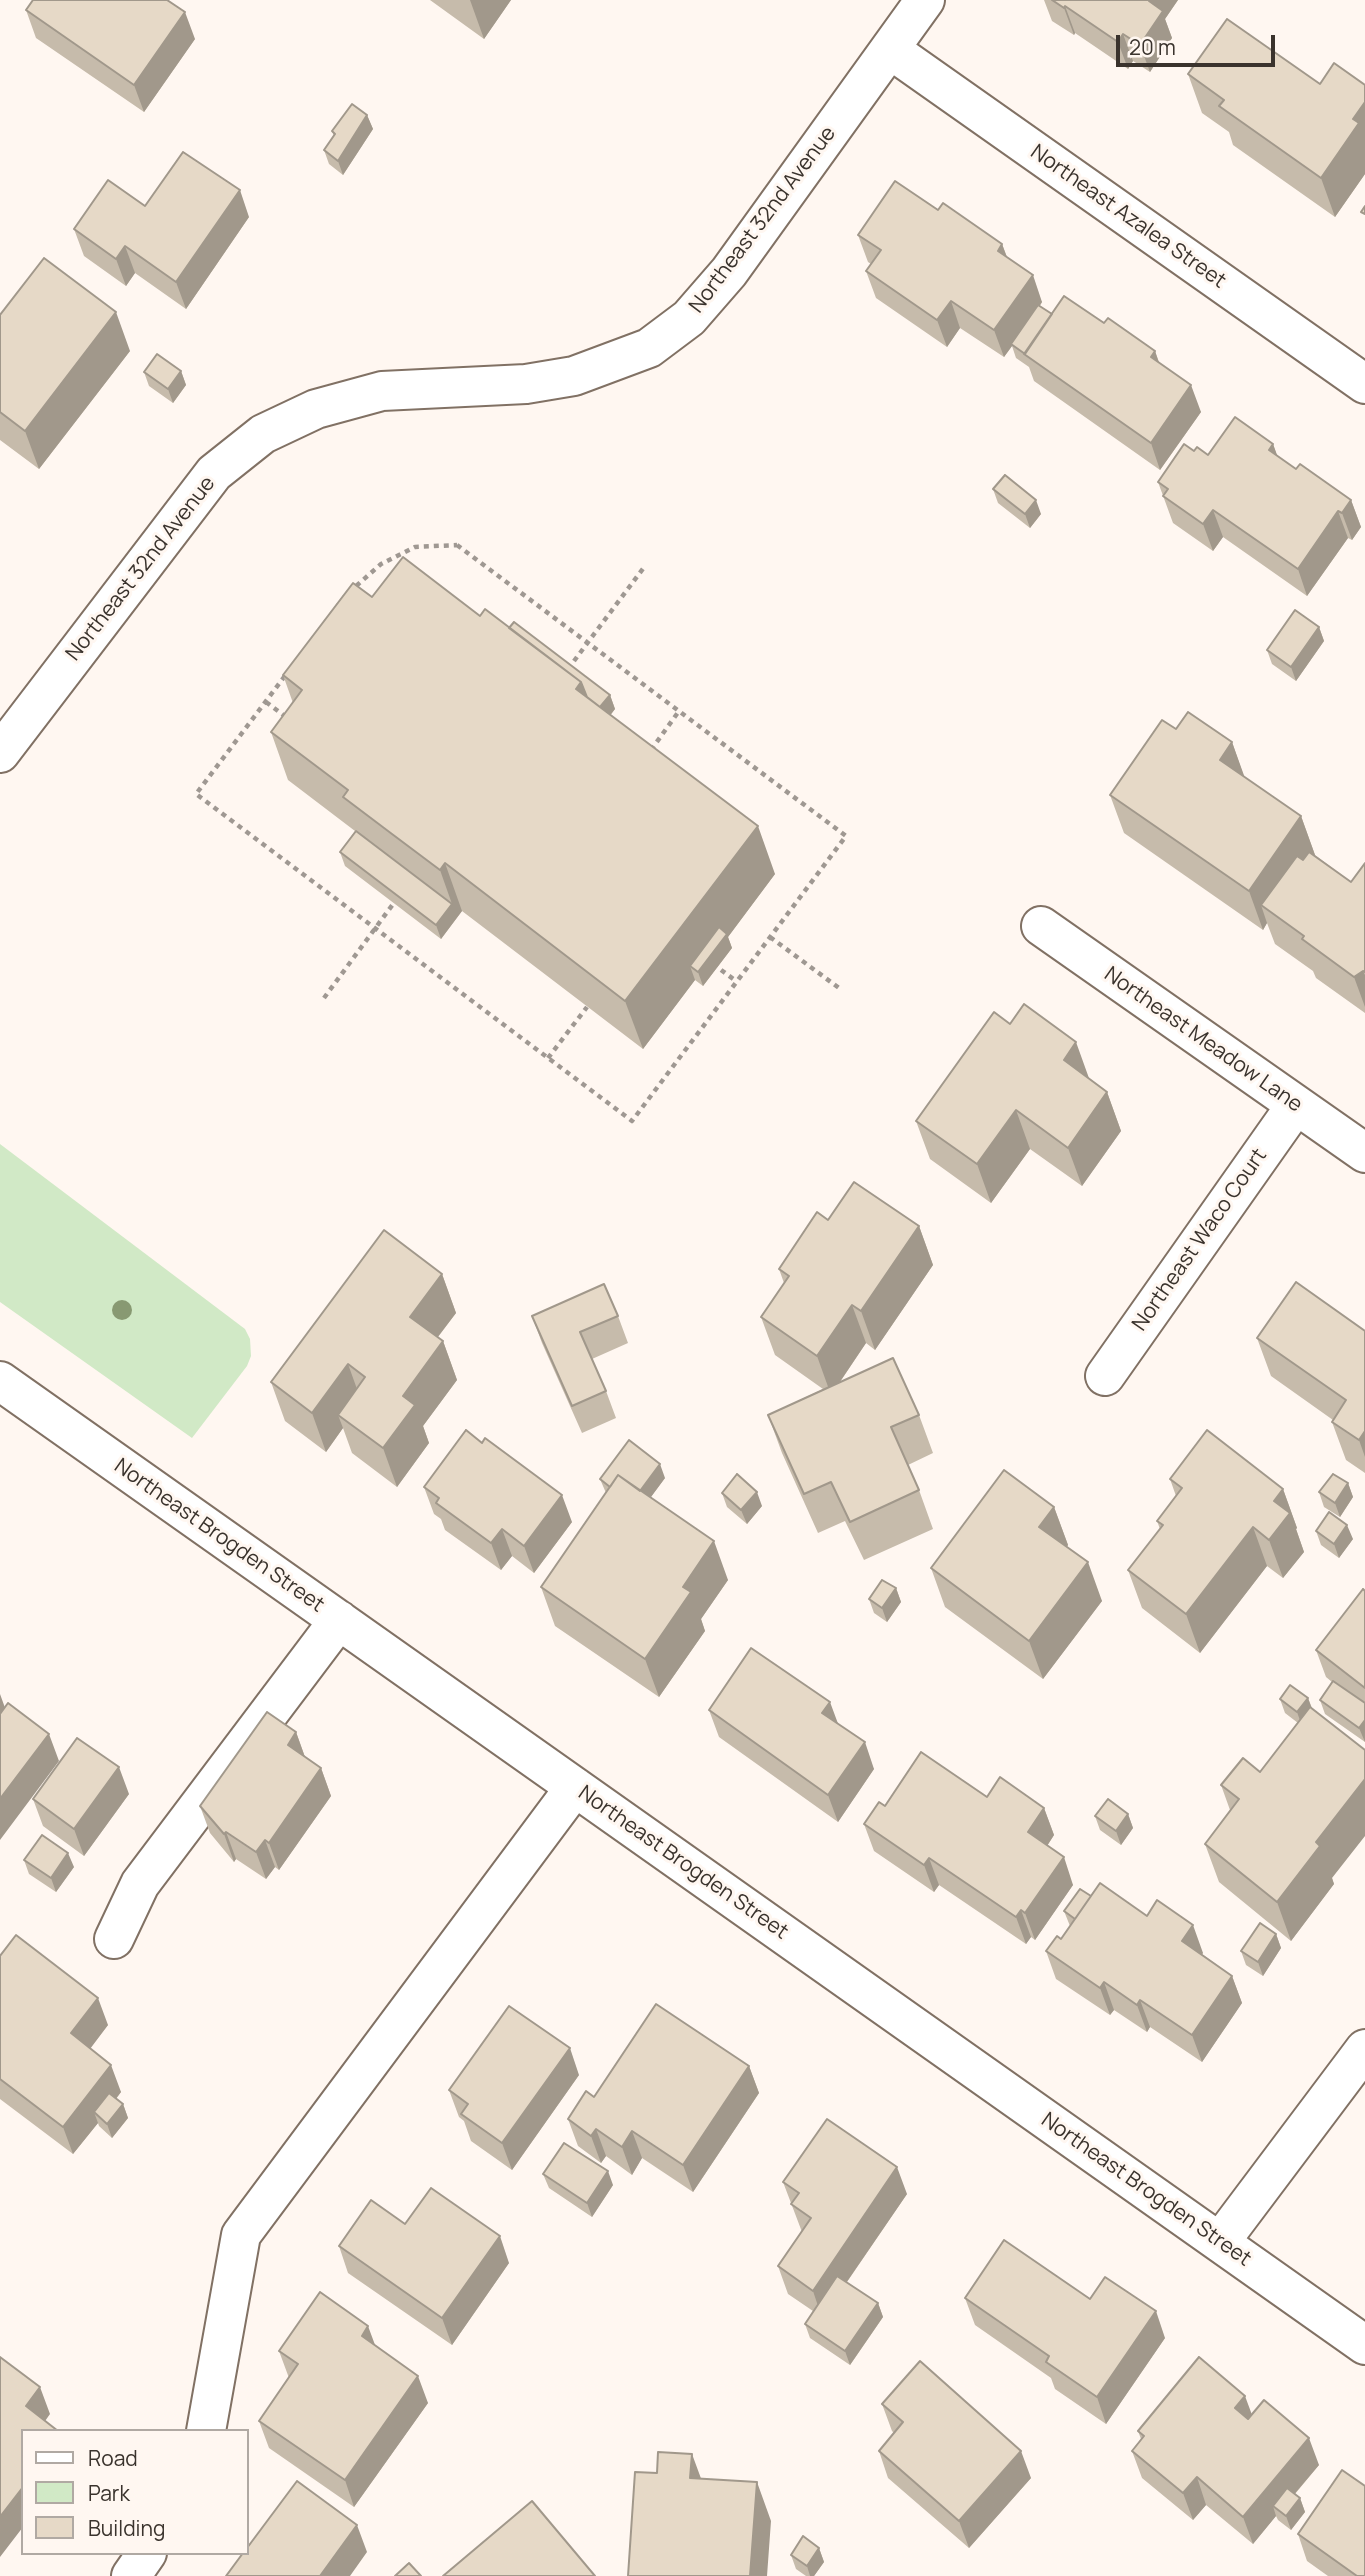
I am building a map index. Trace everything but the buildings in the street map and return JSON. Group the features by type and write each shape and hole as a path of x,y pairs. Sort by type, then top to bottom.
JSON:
{"street":[{"name":"Northeast 32nd Avenue","path":"0,753 214,474 263,435 316,409 382,391 526,384 574,376 649,348 689,318 729,272 925,0"},
{"name":"Northeast Azalea Street","path":"891,50 1365,384"},
{"name":"Northeast Meadow Lane","path":"1041,926 1365,1153"},
{"name":"Northeast Waco Court","path":"1105,1376 1296,1105"},
{"name":"Northeast Brogden Street","path":"0,1381 1365,2345"},
{"path":"114,1939 140,1884 339,1620"},
{"path":"206,2429 241,2235 575,1787"},
{"path":"1220,2242 1365,2049"},
{"path":"131,2576 146,2555"}],"path":[{"path":"457,545 846,836 632,1121 197,793 340,602 381,564 415,547 457,545"},
{"path":"565,673 645,566"},
{"path":"340,602 351,610"},
{"path":"266,702 297,725"},
{"path":"644,760 679,711"},
{"path":"324,998 402,891"},
{"path":"770,937 839,988"},
{"path":"709,961 736,981"},
{"path":"548,1058 587,1007"}],"green space":[{"path":"0,1144 245,1329 250,1339 251,1356 247,1366 192,1438 0,1302"}]}
